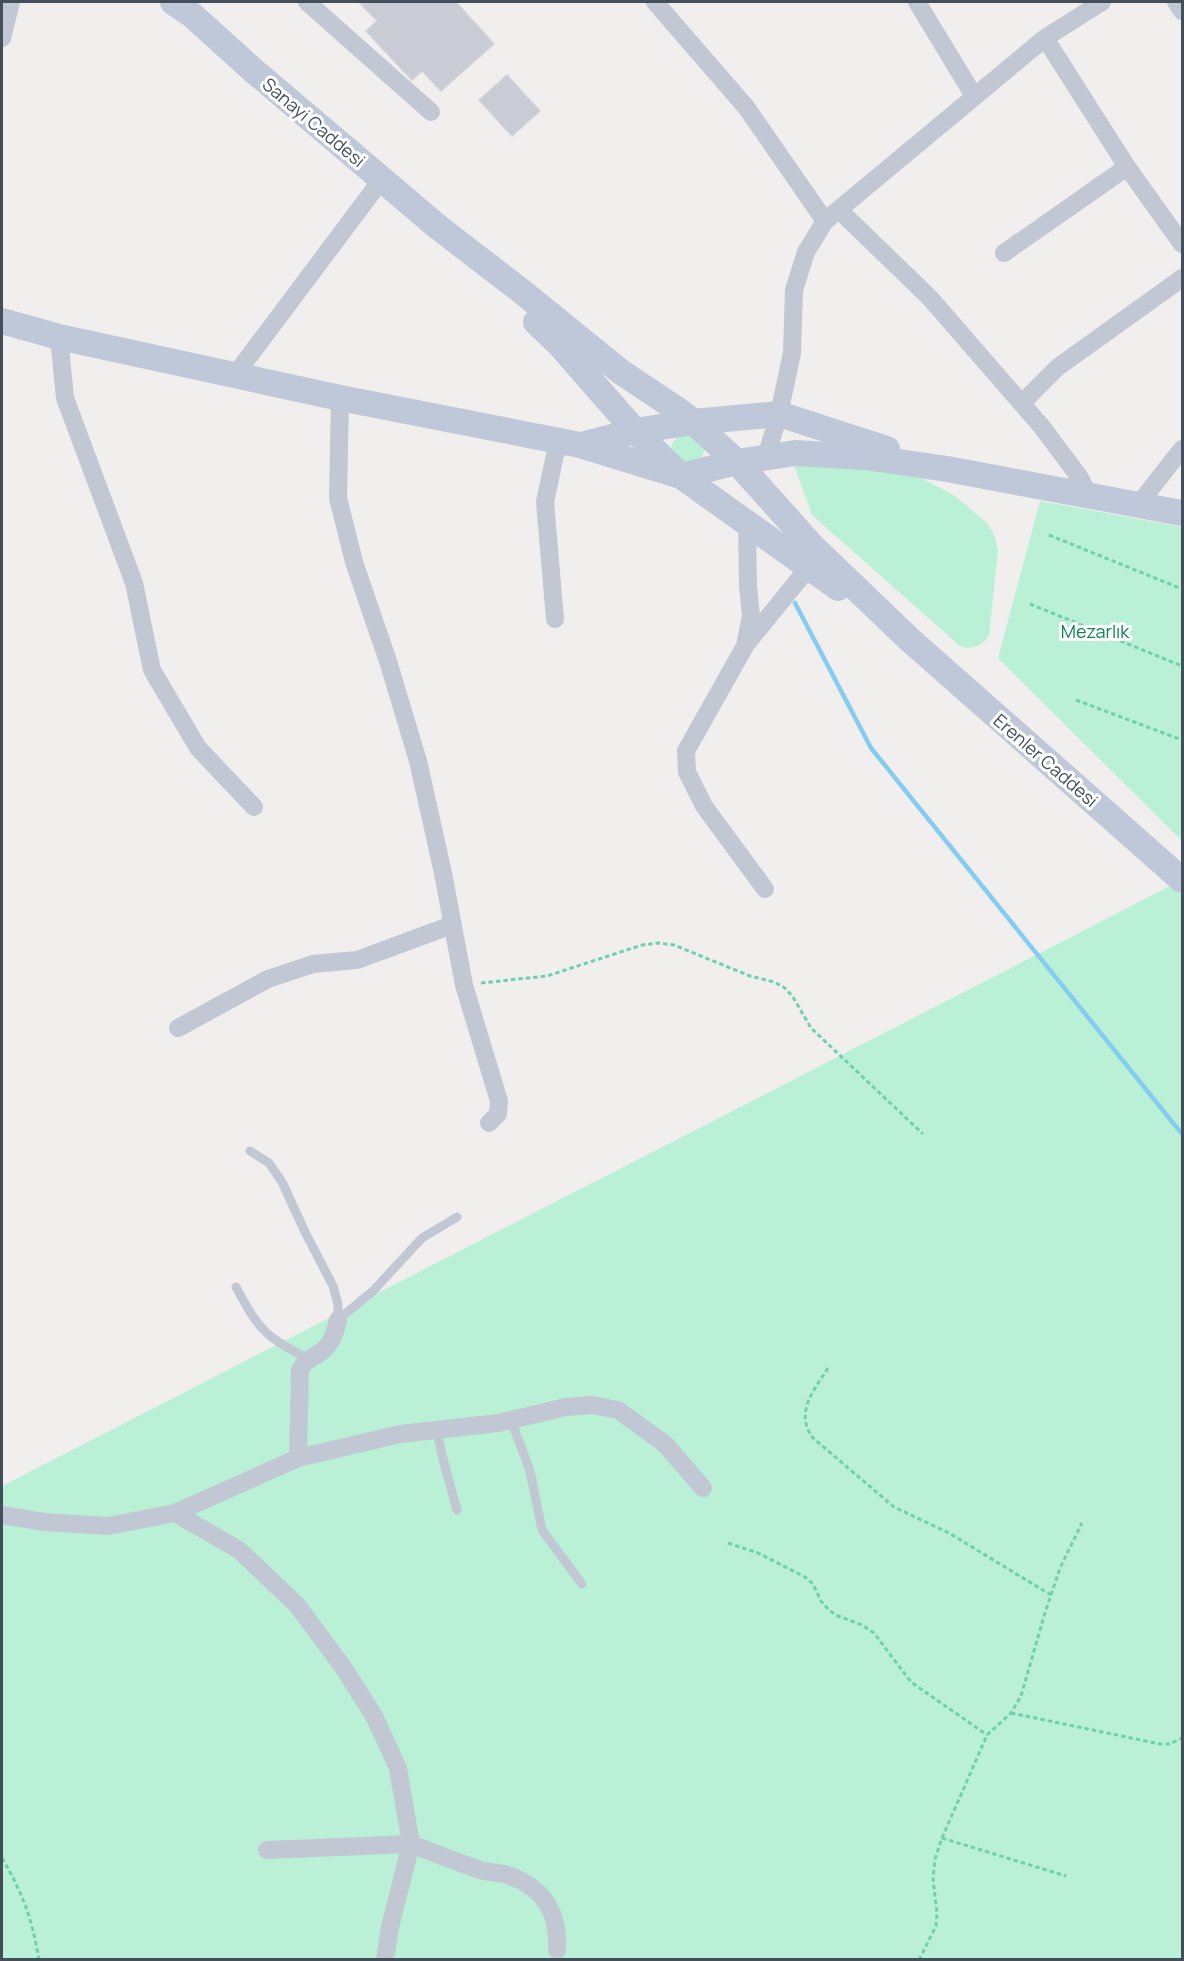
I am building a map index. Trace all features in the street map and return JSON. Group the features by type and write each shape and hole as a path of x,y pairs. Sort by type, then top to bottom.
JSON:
{"main road":[{"name":"Sanayi Caddesi","path":"182,6 254,71 438,227 621,372 693,422"},
{"name":"Sanayi Caddesi","path":"438,227 559,344 635,431 681,476"},
{"path":"2,321 59,337 340,398 569,443 681,476 737,462 795,453 865,457 947,469 1182,513"},
{"path":"569,443 693,422 779,414 947,469"},
{"name":"Erenler Caddesi","path":"693,422 737,462 813,547 909,639 1182,880"},
{"path":"766,457 769,497"},
{"name":"Erenler Caddesi","path":"681,476 909,639"}],"street":[{"path":"2,38 11,2"},
{"path":"307,2 431,112"},
{"path":"655,2 746,107 832,216 930,298 1042,427 1080,478 1084,486 1084,495"},
{"path":"917,2 974,96"},
{"path":"766,457 779,414 792,353 794,290 806,252 832,216 1045,38 1102,2"},
{"path":"1176,2 1182,11"},
{"path":"1045,38 1127,167 1182,244"},
{"path":"1004,253 1127,167"},
{"path":"235,375 382,179"},
{"path":"1022,404 1058,367 1182,278"},
{"path":"59,337 65,398 134,583 152,670 198,748 254,807"},
{"path":"340,398 338,498 354,562 388,661 418,761 443,873 464,985 499,1101 498,1114 489,1123"},
{"path":"555,619 546,502 569,443"},
{"path":"1137,506 1182,449"},
{"path":"745,646 751,616 747,523"},
{"path":"765,889 704,806 687,772 686,751 745,646 809,567"},
{"path":"178,1028 268,979 313,964 357,960 452,925"},
{"path":"298,1458 300,1370 309,1359 329,1344 335,1334 338,1320"},
{"path":"2,1515 44,1522 108,1526 175,1513 298,1458 400,1434 511,1420 566,1407 592,1405 618,1410 665,1444 703,1488"},
{"path":"175,1513 239,1550 297,1605 343,1667 374,1716 398,1768 411,1844 390,1927 385,1959"},
{"path":"267,1850 411,1844 483,1871 506,1874 527,1884 544,1899 554,1915 558,1932 557,1950"}],"lane":[{"path":"250,1151 269,1163 282,1182 333,1286 338,1304 338,1320"},
{"path":"338,1320 373,1291 422,1238 457,1217"},
{"path":"236,1287 253,1319 265,1333 309,1359"},
{"path":"511,1420 530,1471 542,1530 582,1584"},
{"path":"437,1430 441,1455 457,1510"}],"path":[{"path":"1049,535 1182,589"},
{"path":"1030,604 1182,666"},
{"path":"1076,700 1182,740"},
{"path":"464,985 547,976 642,945 658,943 674,945 785,988 794,998 811,1028 923,1134"},
{"path":"828,1368 807,1402 805,1423 813,1438 894,1507 949,1533 1052,1595"},
{"path":"919,1959 936,1926 937,1906 933,1879 935,1859 942,1838 987,1735 1011,1713 1021,1696 1060,1569 1082,1523"},
{"path":"728,1543 758,1553 805,1578 813,1584 829,1610 874,1633 911,1682 987,1735"},
{"path":"1011,1713 1160,1744 1170,1744 1182,1738"},
{"path":"942,1838 1066,1876"},
{"path":"2,1858 19,1886 34,1928 39,1959"}],"green space":[{"path":"689,434 704,447 700,460 689,467 671,450 677,438"},
{"path":"823,461 921,478 955,496 988,524 995,537 998,551 989,635 983,642 973,647 960,646 812,515 793,462"},
{"name":"Mezarlık","path":"1040,501 1182,527 1182,841 998,658"},
{"path":"1182,880 1182,1959 2,1959 2,1486"}],"building":[{"path":"359,2 456,2 494,44 441,91 422,71 412,80 366,31 377,21"},
{"path":"507,75 540,111 512,136 479,100"}],"waterway":[{"path":"795,603 871,748 1182,1134"}]}
